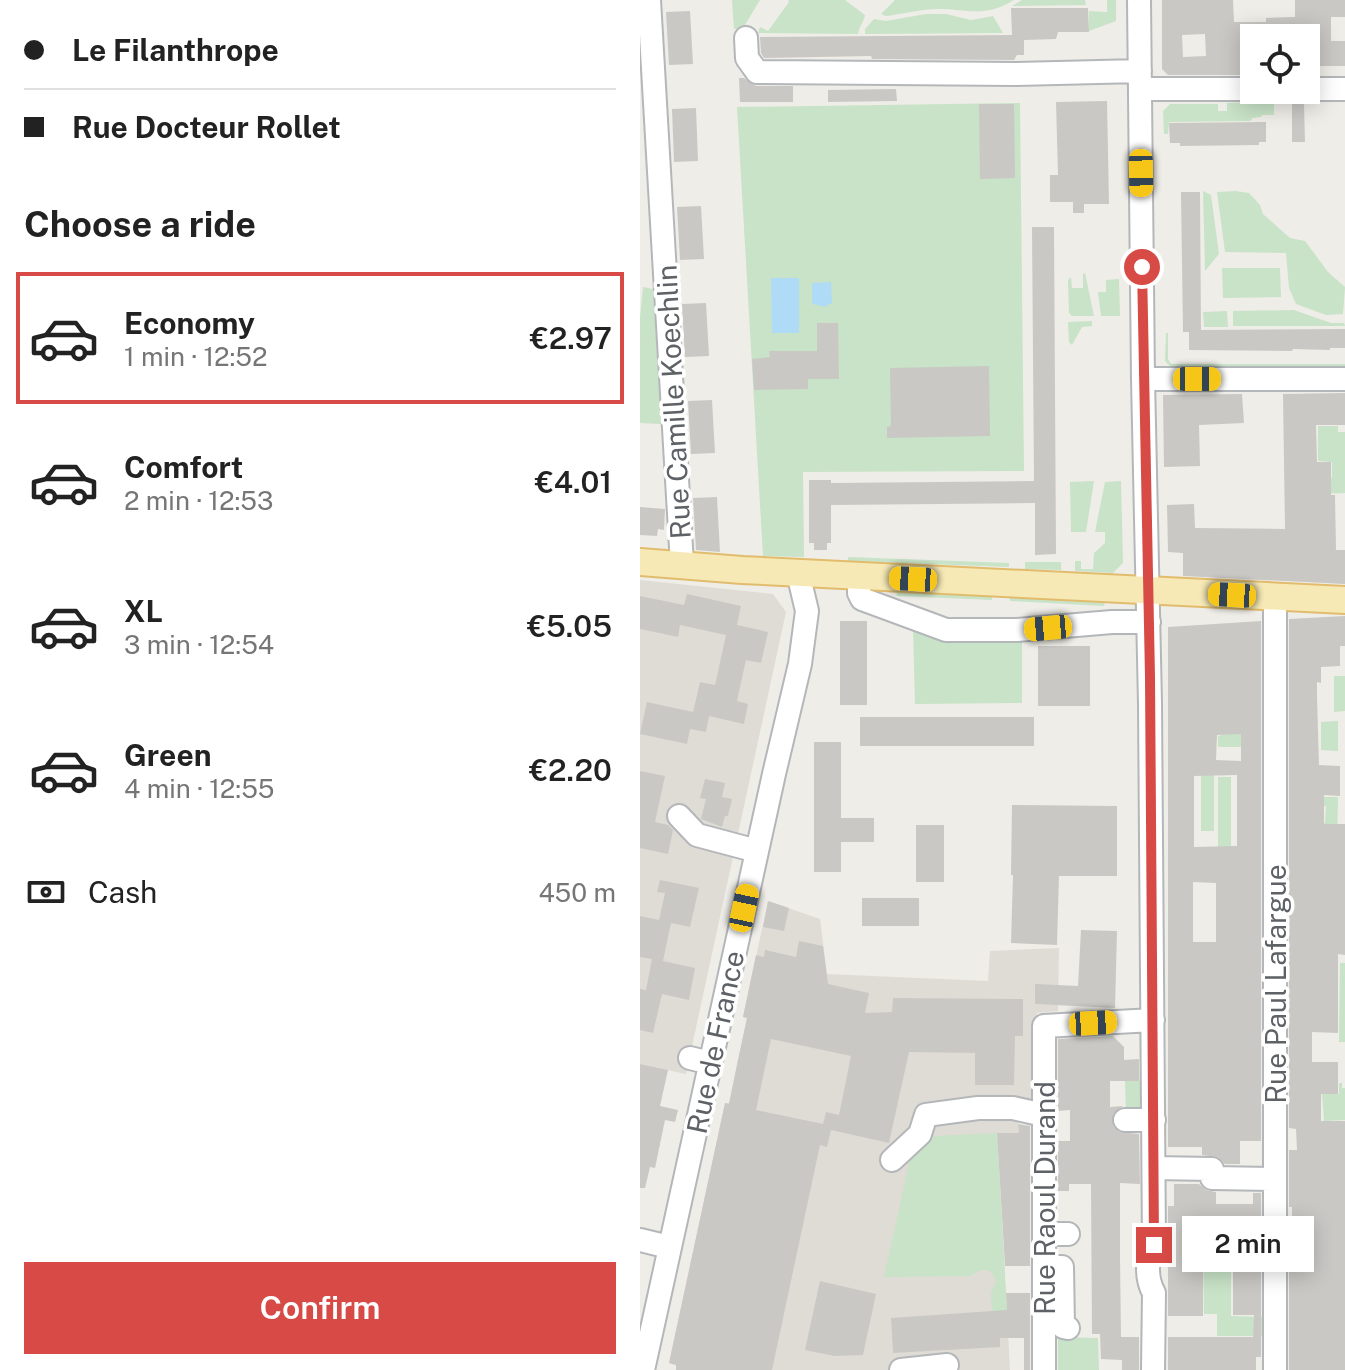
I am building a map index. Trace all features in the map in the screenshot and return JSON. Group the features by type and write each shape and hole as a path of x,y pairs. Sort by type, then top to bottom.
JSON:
{"main road":[{"path":"640,562 798,573 1345,600"}],"street":[{"name":"Rue Camille Koechlin","path":"649,0 682,565"},
{"path":"1139,0 1154,1120 1154,1245 1149,1254 1148,1283 1154,1293 1153,1370"},
{"path":"746,38 747,58 757,72 1015,74 1240,88"},
{"path":"1320,89 1345,89"},
{"path":"1143,379 1345,379"},
{"name":"Rue de France","path":"643,1370 669,1247 700,1061 757,851 807,626 807,611 798,573"},
{"path":"859,576 862,599 946,630 1017,630 1149,622"},
{"name":"Rue Paul Lafargue","path":"1275,597 1275,1370"},
{"path":"679,816 697,835 757,851"},
{"name":"Rue Raoul Durand","path":"1044,1370 1044,1234 1039,1113 1044,1026 1153,1020"},
{"path":"892,1160 920,1134 926,1115 978,1108 1013,1108 1039,1113"},
{"path":"1125,1120 1154,1120"},
{"path":"1154,1168 1212,1169 1212,1178 1275,1179"},
{"path":"1044,1234 1068,1234"},
{"path":"640,1240 669,1247"},
{"path":"1044,1267 1062,1267 1063,1327 1068,1328"},
{"path":"901,1370 947,1365"}],"shaded area":[{"path":"640,580 773,594 786,612 686,1074 640,1064"},
{"path":"768,901 820,919 827,974 988,981 990,951 1059,948 1058,1011 1037,1013 1036,1120 1018,1120 1019,1133 997,1134 1010,1370 676,1370 676,1365 669,1363 725,1103 729,1103 747,1018 743,1017"}],"green space":[{"path":"732,0 760,0 743,28 734,29"},
{"path":"788,0 845,0 865,15 858,34 758,33 760,27 768,31"},
{"path":"895,0 1014,0 985,11 938,9 886,16 881,14"},
{"path":"1022,0 1085,0 1086,5 1012,6"},
{"path":"1107,0 1116,0 1116,21 1089,31 1089,11 1107,12"},
{"path":"946,14 971,20 993,16 1003,33 865,34 865,29 874,19 886,21"},
{"path":"1020,103 1024,471 803,472 804,557 763,556 737,107"},
{"path":"1227,103 1274,104 1274,115 1262,115 1251,121 1169,122 1168,134 1164,134 1163,111 1170,104 1218,104 1218,111 1227,111"},
{"path":"1203,191 1211,195 1219,254 1205,271"},
{"path":"1217,192 1249,193 1260,205 1263,214 1290,238 1305,241 1328,272 1345,287 1343,314 1326,315 1296,304 1289,288 1286,253 1225,252"},
{"path":"1222,268 1280,268 1281,297 1223,298"},
{"path":"1085,273 1094,316 1072,316 1069,313 1068,280 1071,277 1072,288 1083,288"},
{"path":"1119,279 1120,316 1101,316 1098,292 1106,292 1106,280"},
{"path":"643,287 653,289 661,424 640,423"},
{"path":"1294,310 1331,323 1344,323 1345,326 1233,326 1233,311"},
{"path":"1227,311 1228,327 1204,327 1203,312"},
{"path":"1092,321 1092,326 1082,327 1072,345 1069,342 1068,322"},
{"path":"1166,333 1171,364 1345,366 1170,366 1165,361"},
{"path":"1318,426 1338,426 1338,432 1345,432 1345,493 1319,494 1319,478 1332,478 1332,462 1318,461"},
{"path":"1094,481 1086,532 1071,532 1070,482"},
{"path":"1121,481 1123,563 1113,573 1075,571 1075,561 1081,561 1081,569 1093,569 1094,553 1105,543 1105,532 1095,532 1105,482"},
{"path":"848,557 1009,563 1009,567 848,561"},
{"path":"1025,562 1061,562 1061,570 1025,569"},
{"path":"896,589 992,594 992,600 897,596"},
{"path":"1010,595 1105,600 1104,606 1010,601"},
{"path":"913,629 951,641 1022,639 1022,703 915,704"},
{"path":"1334,676 1345,676 1345,711 1334,712"},
{"path":"1221,719 1244,732 1244,747 1218,747 1218,736 1222,735"},
{"path":"1338,721 1338,751 1321,750 1321,722"},
{"path":"1201,767 1214,767 1214,831 1201,831"},
{"path":"1218,777 1231,777 1231,847 1218,847"},
{"path":"1320,797 1338,797 1337,847 1322,824 1325,823 1326,806 1320,806"},
{"path":"1340,963 1345,963 1345,1042 1339,1042"},
{"path":"1125,1081 1144,1081 1144,1116 1126,1117"},
{"path":"1339,1083 1345,1088 1345,1120 1324,1121 1322,1094 1339,1094"},
{"path":"997,1133 1007,1311 992,1312 991,1293 996,1282 986,1270 972,1276 884,1277 909,1164 901,1160 935,1136"},
{"path":"1216,1205 1231,1205 1231,1316 1265,1317 1265,1336 1217,1336 1217,1314 1204,1314 1203,1228 1216,1228"},
{"path":"1058,1337 1098,1338 1099,1370 1058,1370"}],"water":[{"path":"771,278 799,278 799,333 772,333"},
{"path":"831,282 832,304 827,307 812,304 812,283"}],"building":[{"path":"1162,0 1233,0 1234,22 1266,22 1266,18 1295,17 1295,0 1345,0 1345,17 1331,17 1331,41 1345,41 1345,66 1320,66 1320,24 1240,24 1240,75 1168,75 1162,69","holes":["1205,34 1206,56 1183,57 1182,35"]},
{"path":"1011,8 1088,8 1089,32 1058,32 1056,39 1024,40 1024,55 1017,55 1014,60 872,59 871,56 764,58 761,53 760,37 1012,35"},
{"path":"690,11 693,64 669,65 666,12"},
{"path":"739,78 756,86 793,86 793,102 740,102"},
{"path":"896,89 897,101 828,102 828,90"},
{"path":"1107,101 1109,204 1084,204 1084,213 1073,213 1073,202 1050,202 1050,175 1058,175 1056,102"},
{"path":"979,104 1014,104 1015,178 980,179"},
{"path":"1292,104 1304,104 1305,142 1292,142"},
{"path":"696,108 698,161 674,162 672,109"},
{"path":"1266,122 1266,142 1259,142 1259,145 1180,146 1180,143 1170,143 1169,123"},
{"path":"1181,192 1200,192 1201,330 1345,329 1345,348 1189,350 1189,332 1183,332"},
{"path":"701,206 704,259 680,260 677,207"},
{"path":"1032,227 1054,227 1056,554 1035,555 1035,503 831,505 831,543 827,543 827,550 814,550 814,543 809,543 809,480 831,480 831,483 1034,481"},
{"path":"706,303 709,356 685,357 682,304"},
{"path":"817,323 838,323 839,379 808,379 808,389 754,390 752,359 770,357 769,351 817,351"},
{"path":"989,366 990,436 887,438 887,427 891,426 890,368"},
{"path":"1345,393 1345,425 1316,425 1317,462 1331,462 1336,550 1345,550 1345,584 1183,576 1183,553 1168,552 1167,505 1194,504 1195,528 1285,529 1283,394"},
{"path":"1242,394 1244,423 1199,425 1200,466 1164,467 1163,395"},
{"path":"712,400 715,453 691,454 688,401"},
{"path":"717,497 720,552 696,550 693,498"},
{"path":"640,507 665,509 664,530 658,529 657,536 640,535"},
{"path":"687,594 741,606 737,625 768,632 761,663 746,660 737,701 748,704 744,724 709,716 706,732 690,729 687,744 640,734 647,702 693,712 700,682 715,685 726,635 680,625 678,637 640,629 640,596 684,605"},
{"path":"1345,616 1345,646 1340,646 1340,666 1321,667 1317,696 1319,765 1340,766 1340,796 1324,795 1324,824 1345,824 1345,955 1338,954 1338,1033 1312,1032 1312,1062 1338,1062 1338,1094 1321,1094 1321,1121 1345,1121 1345,1370 1289,1370 1292,1207 1289,1207 1289,1150 1297,1150 1296,1129 1289,1128 1289,619"},
{"path":"840,621 867,621 867,705 840,705"},
{"path":"1261,621 1261,1141 1240,1141 1240,1164 1225,1164 1218,1157 1202,1155 1202,1147 1168,1147 1168,627","holes":["1241,734 1241,761 1216,760 1217,735","1237,775 1237,846 1194,847 1194,776","1193,882 1216,883 1216,942 1193,942"]},
{"path":"1038,646 1090,646 1090,706 1038,706"},
{"path":"860,717 1034,717 1034,746 860,746"},
{"path":"814,742 841,742 841,818 874,818 874,842 841,842 841,872 814,872"},
{"path":"640,771 665,776 655,822 668,825 673,830 668,854 640,848"},
{"path":"705,779 725,783 722,797 732,799 722,827 701,819 706,799 700,798"},
{"path":"1012,805 1117,806 1117,876 1059,876 1057,945 1011,943"},
{"path":"916,825 944,825 944,882 916,882"},
{"path":"660,880 699,888 690,927 671,923 663,961 695,968 689,1000 662,994 653,1033 640,1030 640,989 646,990 652,959 640,957 640,916 659,920 665,893 657,892"},
{"path":"862,898 919,898 919,926 862,926"},
{"path":"768,901 789,908 784,931 763,927"},
{"path":"1081,930 1117,931 1115,1008 1035,1004 1035,984 1078,986"},
{"path":"799,941 823,946 828,984 869,993 865,1013 892,1012 893,998 1023,999 1023,1036 1015,1036 1014,1085 975,1085 975,1053 909,1052 889,1143 831,1130 827,1147 820,1145 772,1370 676,1370 676,1365 669,1363 725,1103 729,1104 756,955 764,957 765,950 796,957","holes":["771,1039 851,1056 839,1115 826,1112 823,1124 756,1110"]},
{"path":"1113,1036 1124,1047 1124,1060 1139,1059 1139,1081 1110,1081 1110,1107 1123,1106 1113,1114 1113,1126 1119,1132 1139,1134 1140,1184 1120,1183 1120,1257 1121,1337 1139,1337 1139,1370 1122,1370 1122,1360 1101,1359 1100,1334 1092,1334 1091,1184 1069,1184 1069,1191 1058,1191 1058,1141 1070,1141 1070,1110 1058,1111 1058,1039"},
{"path":"640,1064 668,1070 660,1106 678,1110 675,1122 665,1120 655,1168 650,1167 645,1188 640,1188"},
{"path":"1018,1124 1030,1126 1030,1266 1005,1266 997,1133 1019,1133"},
{"path":"1174,1184 1199,1184 1206,1190 1216,1192 1216,1204 1253,1204 1253,1193 1261,1193 1261,1357 1256,1357 1256,1370 1168,1370 1168,1337 1253,1337 1254,1315 1233,1315 1233,1228 1203,1228 1203,1316 1168,1316 1168,1206 1174,1206"},
{"path":"820,1281 876,1294 863,1355 834,1356 805,1350"},
{"path":"1006,1293 1030,1293 1030,1370 1024,1370 1024,1338 1000,1338 1000,1347 893,1353 891,1318 1007,1310"}],"route":[{"path":"1142,267 1150,677 1154,1245"}]}
